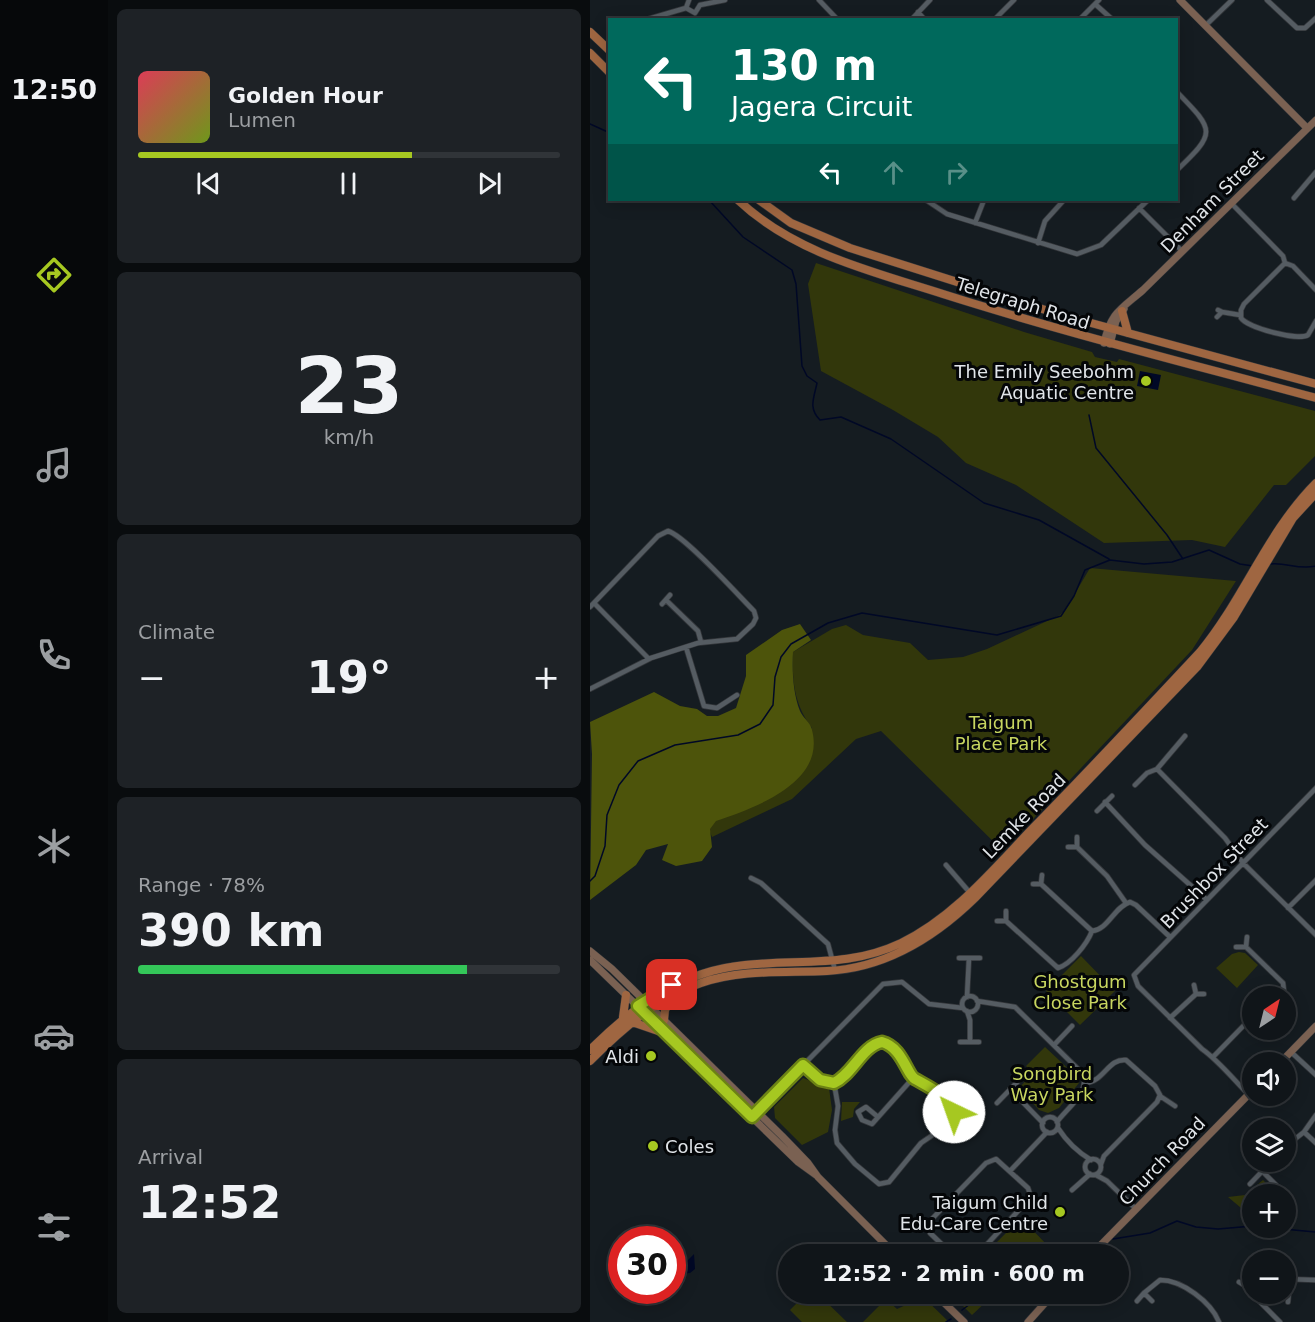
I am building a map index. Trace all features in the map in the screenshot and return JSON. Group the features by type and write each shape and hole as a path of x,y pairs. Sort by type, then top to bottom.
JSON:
{"main road":[{"path":"590,32 608,50"},
{"path":"590,53 608,70"},
{"name":"Telegraph Road","path":"739,201 788,237 833,258 1107,343 1316,398"},
{"name":"Telegraph Road","path":"761,201 791,223 832,242 1110,328 1316,384"},
{"path":"1122,311 1128,333"},
{"name":"Lemke Road","path":"590,1061 648,1010 700,984 745,974 834,966 882,951 912,938 972,895 1200,652 1249,586 1290,510 1316,483"},
{"name":"Lemke Road","path":"1278,534 1316,493"},
{"name":"Lemke Road","path":"590,1050 641,1004 685,979 717,969 746,965 834,966"},
{"path":"622,1019 626,995"},
{"path":"664,1020 666,1008 674,996"},
{"path":"632,1022 664,1033"}],"street":[{"path":"686,8 689,0"},
{"path":"686,8 695,16 698,2 725,0"},
{"path":"819,0 836,18"},
{"path":"913,18 930,0"},
{"path":"996,18 1014,0"},
{"path":"1180,0 1307,128"},
{"path":"1205,26 1232,0"},
{"path":"1268,0 1297,28 1305,28 1316,18"},
{"path":"1081,18 1097,2 1111,18"},
{"path":"652,18 686,8"},
{"path":"918,12 923,18"},
{"path":"598,61 608,52"},
{"path":"1178,93 1204,119 1207,133 1201,146 1178,169"},
{"name":"Denham Street","path":"1110,328 1129,302 1316,120"},
{"path":"1294,198 1316,172"},
{"path":"927,201 941,212 1072,254 1088,252 1102,245 1147,201"},
{"path":"975,223 984,201"},
{"path":"1038,243 1048,216 1063,201"},
{"path":"1231,203 1283,256 1285,263"},
{"path":"1139,208 1182,251"},
{"path":"1285,263 1294,267 1316,290"},
{"path":"1240,315 1244,304 1285,263"},
{"name":"Denham Street","path":"1107,343 1116,311 1129,302"},
{"path":"1217,317 1220,311 1240,315 1248,324 1299,338 1308,335 1316,321"},
{"path":"590,689 649,659 701,642 737,639 753,624 756,615 668,528 592,605 649,659"},
{"path":"666,600 698,631 701,642"},
{"path":"686,647 695,669 704,706 714,708 737,695"},
{"path":"1135,785 1147,773 1157,769 1185,736"},
{"path":"1157,769 1225,838 1243,863 1316,935"},
{"name":"Brushbox Street","path":"1170,1018 1138,986 1134,977 1138,969 1316,788"},
{"path":"1097,811 1112,796"},
{"path":"1105,802 1145,845 1206,899"},
{"path":"1077,837 1077,847 1111,881 1126,903 1136,905 1170,937"},
{"path":"1068,847 1077,847"},
{"path":"946,865 972,895"},
{"path":"1041,884 1042,875"},
{"path":"751,878 761,883 828,944 834,966"},
{"path":"1288,908 1316,880"},
{"path":"1033,884 1041,884 1092,932"},
{"path":"997,921 1006,921 1051,965 1058,968 1064,966 1085,944 1092,932 1100,929 1126,903"},
{"path":"1006,911 1006,921"},
{"path":"1246,947 1247,937"},
{"path":"1236,947 1246,947 1283,983 1283,986"},
{"path":"590,951 641,1004 664,1020 803,1167 818,1177 885,1244"},
{"path":"959,958 980,958"},
{"path":"969,958 970,999 975,1010"},
{"path":"590,960 626,995 641,1004"},
{"path":"755,1114 880,986 895,981 906,984 929,1004 953,1005 975,1010 987,1004"},
{"path":"1194,985 1196,994"},
{"path":"1205,994 1196,994 1170,1018 1202,1049 1214,1056 1223,1070 1242,1085"},
{"path":"965,1009 970,999"},
{"path":"953,1005 970,999 987,1004 1012,1006 1082,1073 1085,1083 1082,1092 1048,1132 1010,1171"},
{"path":"965,1009 970,1020 970,1042"},
{"path":"648,1010 664,1033 755,1114"},
{"path":"970,1020 975,1010"},
{"path":"1054,1045 1072,1026"},
{"path":"1291,1052 1316,1026"},
{"path":"1214,1056 1242,1027"},
{"path":"803,1065 820,1080 834,1083 851,1072 873,1045 882,1042 901,1057 913,1078 928,1085 952,1107 953,1116 942,1128 921,1143 905,1165 884,1184 869,1178 837,1143 835,1130 838,1106 834,1083"},
{"path":"959,1042 979,1042"},
{"path":"1296,1057 1316,1075"},
{"path":"1085,1083 1096,1081 1116,1061 1126,1060 1157,1089 1160,1096 1175,1106"},
{"path":"997,1103 1026,1073"},
{"path":"878,1117 913,1078"},
{"path":"1010,1089 1044,1121 1048,1132"},
{"path":"1072,1190 1155,1104 1160,1096"},
{"name":"Church Road","path":"1102,1244 1242,1101"},
{"path":"1296,1138 1304,1132 1316,1115"},
{"path":"1044,1121 1056,1123"},
{"path":"1056,1123 1062,1137 1079,1153 1097,1163 1107,1181 1136,1209"},
{"path":"1048,1132 1062,1137"},
{"path":"1304,1132 1316,1143"},
{"path":"1079,1153 1090,1173 1107,1181"},
{"path":"942,1244 930,1233 928,1228 930,1220 988,1161 999,1160 1030,1190 1031,1199 988,1244"},
{"path":"1086,1164 1097,1163"},
{"path":"1250,1184 1261,1172"},
{"path":"1263,1172 1276,1184"},
{"path":"1296,1279 1316,1280"},
{"path":"1137,1301 1160,1280 1180,1283 1188,1288 1219,1322"},
{"path":"1144,1293 1152,1301"},
{"path":"945,1304 964,1322"},
{"path":"1028,1322 1044,1304"},
{"path":"1262,1304 1280,1322"}],"green space":[{"path":"816,263 1024,332 1092,352 1095,357 1117,362 1119,359 1315,411 1315,456 1286,485 1274,485 1225,547 1192,540 1104,543 1016,485 966,463 938,437 821,371 808,284"},
{"name":"Taigum Place Park","path":"1090,568 1236,581 1192,650 1003,851 881,731 856,739 792,799 712,837 703,814 812,728 801,710 795,692 793,652 832,629 846,625 863,635 910,643 928,660 963,657 987,649 1060,615"},
{"path":"800,624 811,640 793,652 794,682 800,711 811,727 813,749 808,765 798,779 767,800 716,821 710,829 712,847 702,861 676,866 662,860 668,844 646,850 636,865 590,900 592,754 590,722 654,692 680,706 697,709 707,716 718,716 736,708 746,676 746,655 782,630"},
{"path":"1245,953 1258,965 1237,988 1216,968 1232,954"},
{"name":"Ghostgum Close Park","path":"1081,956 1115,991 1080,1025 1046,991"},
{"name":"Songbird Way Park","path":"1045,1047 1075,1075 1079,1083 1059,1108 1048,1113 1039,1110 1019,1088 1033,1073 1026,1066"},
{"path":"803,1078 829,1088 832,1110 828,1132 802,1145 775,1118 774,1107"},
{"path":"842,1102 860,1102 854,1109 853,1117 841,1121"},
{"path":"1242,1195 1242,1209 1228,1197"},
{"path":"1021,1218 1046,1244 995,1244"},
{"path":"796,1304 828,1304 847,1322 802,1322 790,1310"},
{"path":"881,1304 892,1304 897,1309 908,1304 930,1304 949,1322 863,1322"},
{"path":"961,1304 984,1304 972,1315"}],"water":[{"path":"1140,371 1161,375 1158,390 1137,386"},
{"path":"694,1254 695,1269 690,1273 686,1273 686,1262"}],"waterway":[{"path":"590,124 608,132"},
{"path":"710,201 743,237 792,270 796,284 802,366 807,376 817,383 813,407 820,420 841,417 891,439 984,503 1039,520 1109,559"},
{"path":"1089,415 1096,448 1167,535 1183,559"},
{"path":"590,881 595,876 605,846 607,815 619,785 638,761 675,745 738,735 760,724 773,705 775,677 781,657 791,644 828,623 862,613 997,635 1061,616 1074,596 1085,570 1110,560 1144,564 1172,562 1209,550 1240,564 1253,566"},
{"path":"1270,564 1316,566"},
{"path":"1113,1239 1150,1233 1177,1221 1196,1227 1218,1229 1242,1227"},
{"path":"1296,1230 1316,1232"},
{"path":"962,1310 970,1304"},
{"path":"946,1322 951,1319"}],"place":[{"name":"The Emily Seebohm Aquatic Centre","path":"1146,381"},
{"name":"Aldi","path":"651,1056"},
{"name":"Coles","path":"653,1146"},
{"name":"Taigum Child Edu-Care Centre","path":"1060,1212"}],"route":[{"path":"672,985 638,1006 752,1117 803,1065 820,1080 834,1083 851,1072 877,1042 890,1046 905,1061 913,1078 932,1088 952,1107 954,1112"}]}
